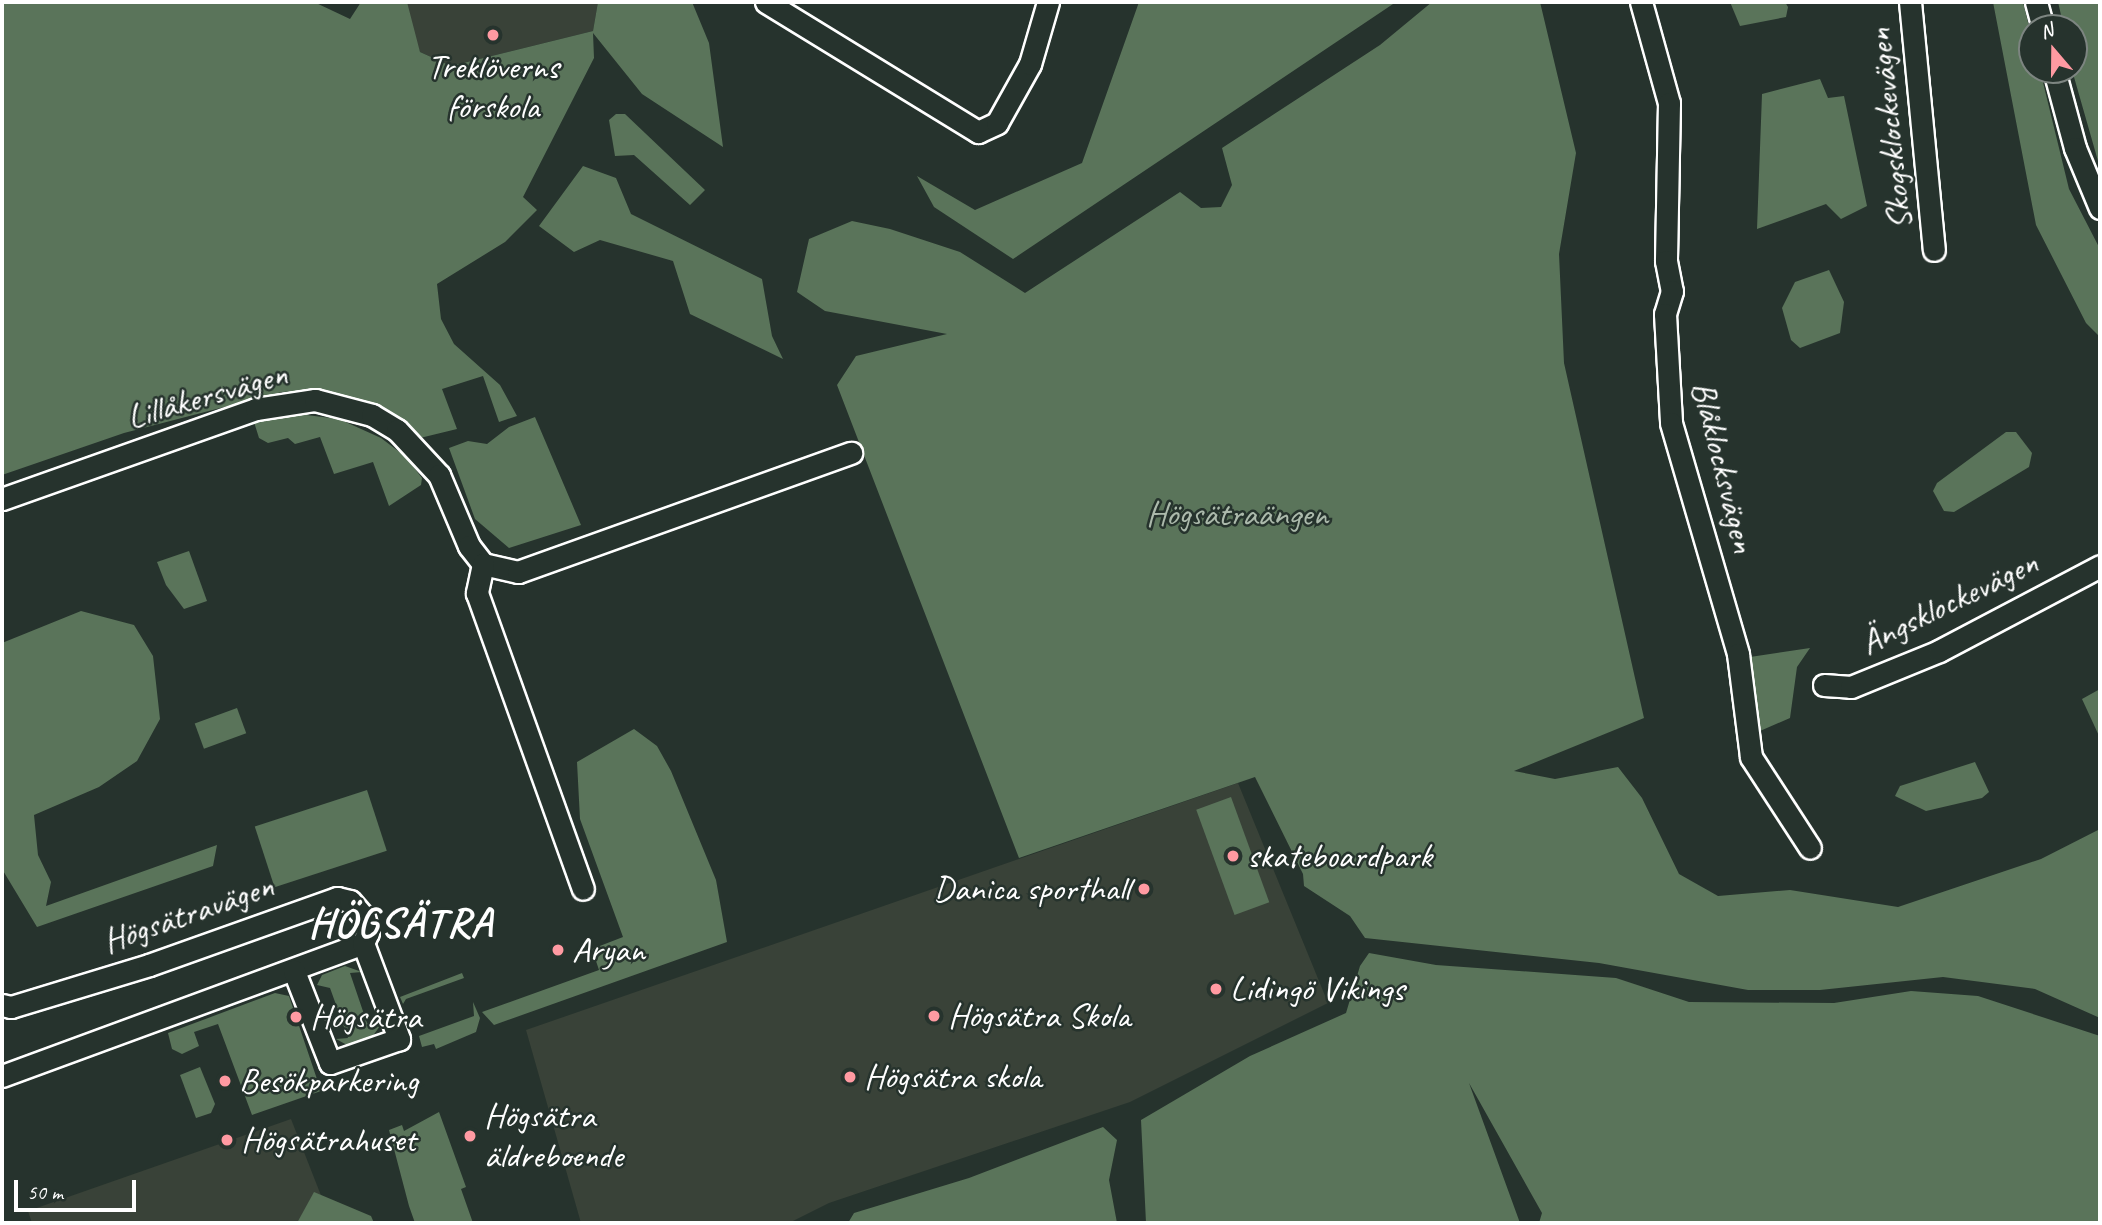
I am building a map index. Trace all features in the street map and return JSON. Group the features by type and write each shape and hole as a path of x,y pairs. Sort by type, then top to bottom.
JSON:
{"street":[{"path":"766,2 978,131 997,123 1030,64 1048,2"},
{"name":"Blåklocksvägen","path":"1641,2 1670,103 1666,261 1672,291 1665,327 1671,423 1738,654 1751,757 1810,848"},
{"name":"Skogsklockevägen","path":"1910,2 1934,250"},
{"path":"2058,84 2075,148 2100,208"},
{"name":"Lillåkersvägen","path":"2,499 256,409 315,400 372,415 422,452 453,499 469,546 482,564"},
{"path":"583,889 477,593 482,564 518,572 851,453"},
{"name":"Ängsklockevägen","path":"1824,685 1851,687 1939,650 2100,566"},
{"name":"Högsätravägen","path":"2,1005 11,1007 149,965 337,898 350,901 364,916 368,932 363,943 399,1039 330,1063 294,971"},
{"path":"2,1076 294,971 363,943"}],"shaded area":[{"name":"Treklöverns förskola","path":"402,2 598,2 593,31 451,66 420,52"},
{"name":"Högsätra Skola","path":"1238,783 1328,1003 1130,1102 829,1203 789,1223 581,1223 526,1030"},
{"path":"291,1119 322,1198 323,1223 32,1223 28,1211"}],"green space":[{"path":"2,2 314,2 350,19 361,2 407,2 420,52 451,66 593,31 598,2 692,2 709,43 723,147 642,94 593,33 594,58 523,197 537,210 505,242 437,284 441,319 454,344 500,385 517,416 499,422 483,376 442,389 457,429 420,438 396,417 347,396 317,390 282,392 124,433 2,475"},
{"path":"1139,2 1396,2 1013,259 934,207 917,176 975,210 1082,163"},
{"name":"Högsätraängen","path":"1432,2 1540,2 1576,153 1559,254 1564,363 1644,718 1514,771 1555,779 1618,767 1642,798 1679,874 1718,896 1790,890 1898,907 2041,859 2100,829 2100,1018 2035,989 1943,977 1820,990 1748,990 1599,963 1365,938 1350,916 1304,886 1303,874 1255,777 1019,858 837,385 856,356 947,334 825,311 797,292 809,239 852,221 890,229 960,252 1025,293 1180,192 1201,208 1221,207 1232,185 1222,148 1380,45"},
{"path":"1730,2 1785,2 1788,7 1786,17 1740,26"},
{"path":"1993,2 2023,2 2026,14 2018,14 2018,84 2043,84 2069,189 2100,249 2100,337 2086,323 2036,225"},
{"path":"2058,2 2100,2 2100,168 2076,84 2088,84 2088,14 2061,14"},
{"path":"1820,79 1828,98 1844,96 1867,206 1841,219 1826,204 1757,229 1762,94"},
{"path":"616,114 625,114 705,190 690,205 634,155 615,156 609,120"},
{"path":"583,166 616,178 631,214 762,279 772,336 783,359 690,314 673,261 600,240 574,252 539,226"},
{"path":"1829,270 1844,302 1840,333 1800,348 1791,340 1782,308 1795,282"},
{"path":"298,414 339,419 381,438 406,457 422,478 421,485 389,506 373,462 334,474 320,437 295,444 288,438 268,443 259,438 254,422"},
{"path":"535,417 581,525 509,548 475,519 449,448 468,441 487,444 509,427"},
{"path":"2006,432 2016,432 2032,453 2029,467 1954,512 1944,511 1933,491 1937,483"},
{"path":"189,551 207,601 184,609 166,585 157,562"},
{"path":"81,611 134,625 153,656 160,719 137,761 99,787 34,815 38,855 51,882 46,906 217,845 213,866 37,927 2,869 2,643"},
{"path":"1810,648 1797,667 1790,718 1760,731 1750,657"},
{"path":"2100,689 2100,738 2082,699"},
{"path":"237,708 246,733 204,749 195,723"},
{"path":"634,729 657,746 671,771 716,880 727,942 494,1025 482,1012 599,970 592,949 623,937 580,819 577,762"},
{"path":"1975,762 1989,792 1982,798 1926,811 1895,796 1900,786"},
{"path":"367,790 387,851 275,887 255,826"},
{"name":"skateboardpark","path":"1231,797 1269,902 1235,915 1196,810"},
{"path":"1369,953 1436,965 1616,978 1689,1002 1834,1003 1911,991 1978,996 2100,1036 2100,1223 1539,1223 1542,1213 1469,1083 1520,1223 1146,1223 1141,1120 1250,1056 1346,1013 1360,966"},
{"path":"345,966 362,972 350,973 367,1023 379,1022 380,1026 372,1037 347,1045 336,1039 348,1038 330,988 317,985 322,975"},
{"path":"462,973 464,978 406,999 403,1004 400,997"},
{"path":"275,993 289,996 321,1091 252,1115 218,1024 194,1032 199,1046 182,1054 172,1049 168,1033"},
{"path":"473,1002 480,1018 476,1032 436,1049 434,1044 422,1047 419,1036 474,1016"},
{"path":"200,1067 215,1104 211,1113 196,1118 180,1075"},
{"path":"439,1112 466,1187 461,1189 473,1223 415,1223 409,1206 389,1130 402,1125 404,1131"},
{"path":"1103,1127 1117,1140 1109,1180 1117,1223 848,1223 854,1213 969,1178"},
{"path":"314,1192 371,1216 374,1223 297,1223"}],"place":[{"name":"Treklöverns förskola","path":"493,35"},
{"name":"skateboardpark","path":"1233,856"},
{"name":"Danica sporthall","path":"1144,889"},
{"name":"Aryan","path":"558,950"},
{"name":"Lidingö Vikings","path":"1216,989"},
{"name":"Högsätra Skola","path":"934,1016"},
{"name":"Högsätra","path":"296,1017"},
{"name":"Högsätra skola","path":"850,1077"},
{"name":"Besökparkering","path":"225,1081"},
{"name":"Högsätra äldreboende","path":"470,1136"},
{"name":"Högsätrahuset","path":"227,1140"}],"district":[{"name":"HÖGSÄTRA","path":"401,923"}]}
